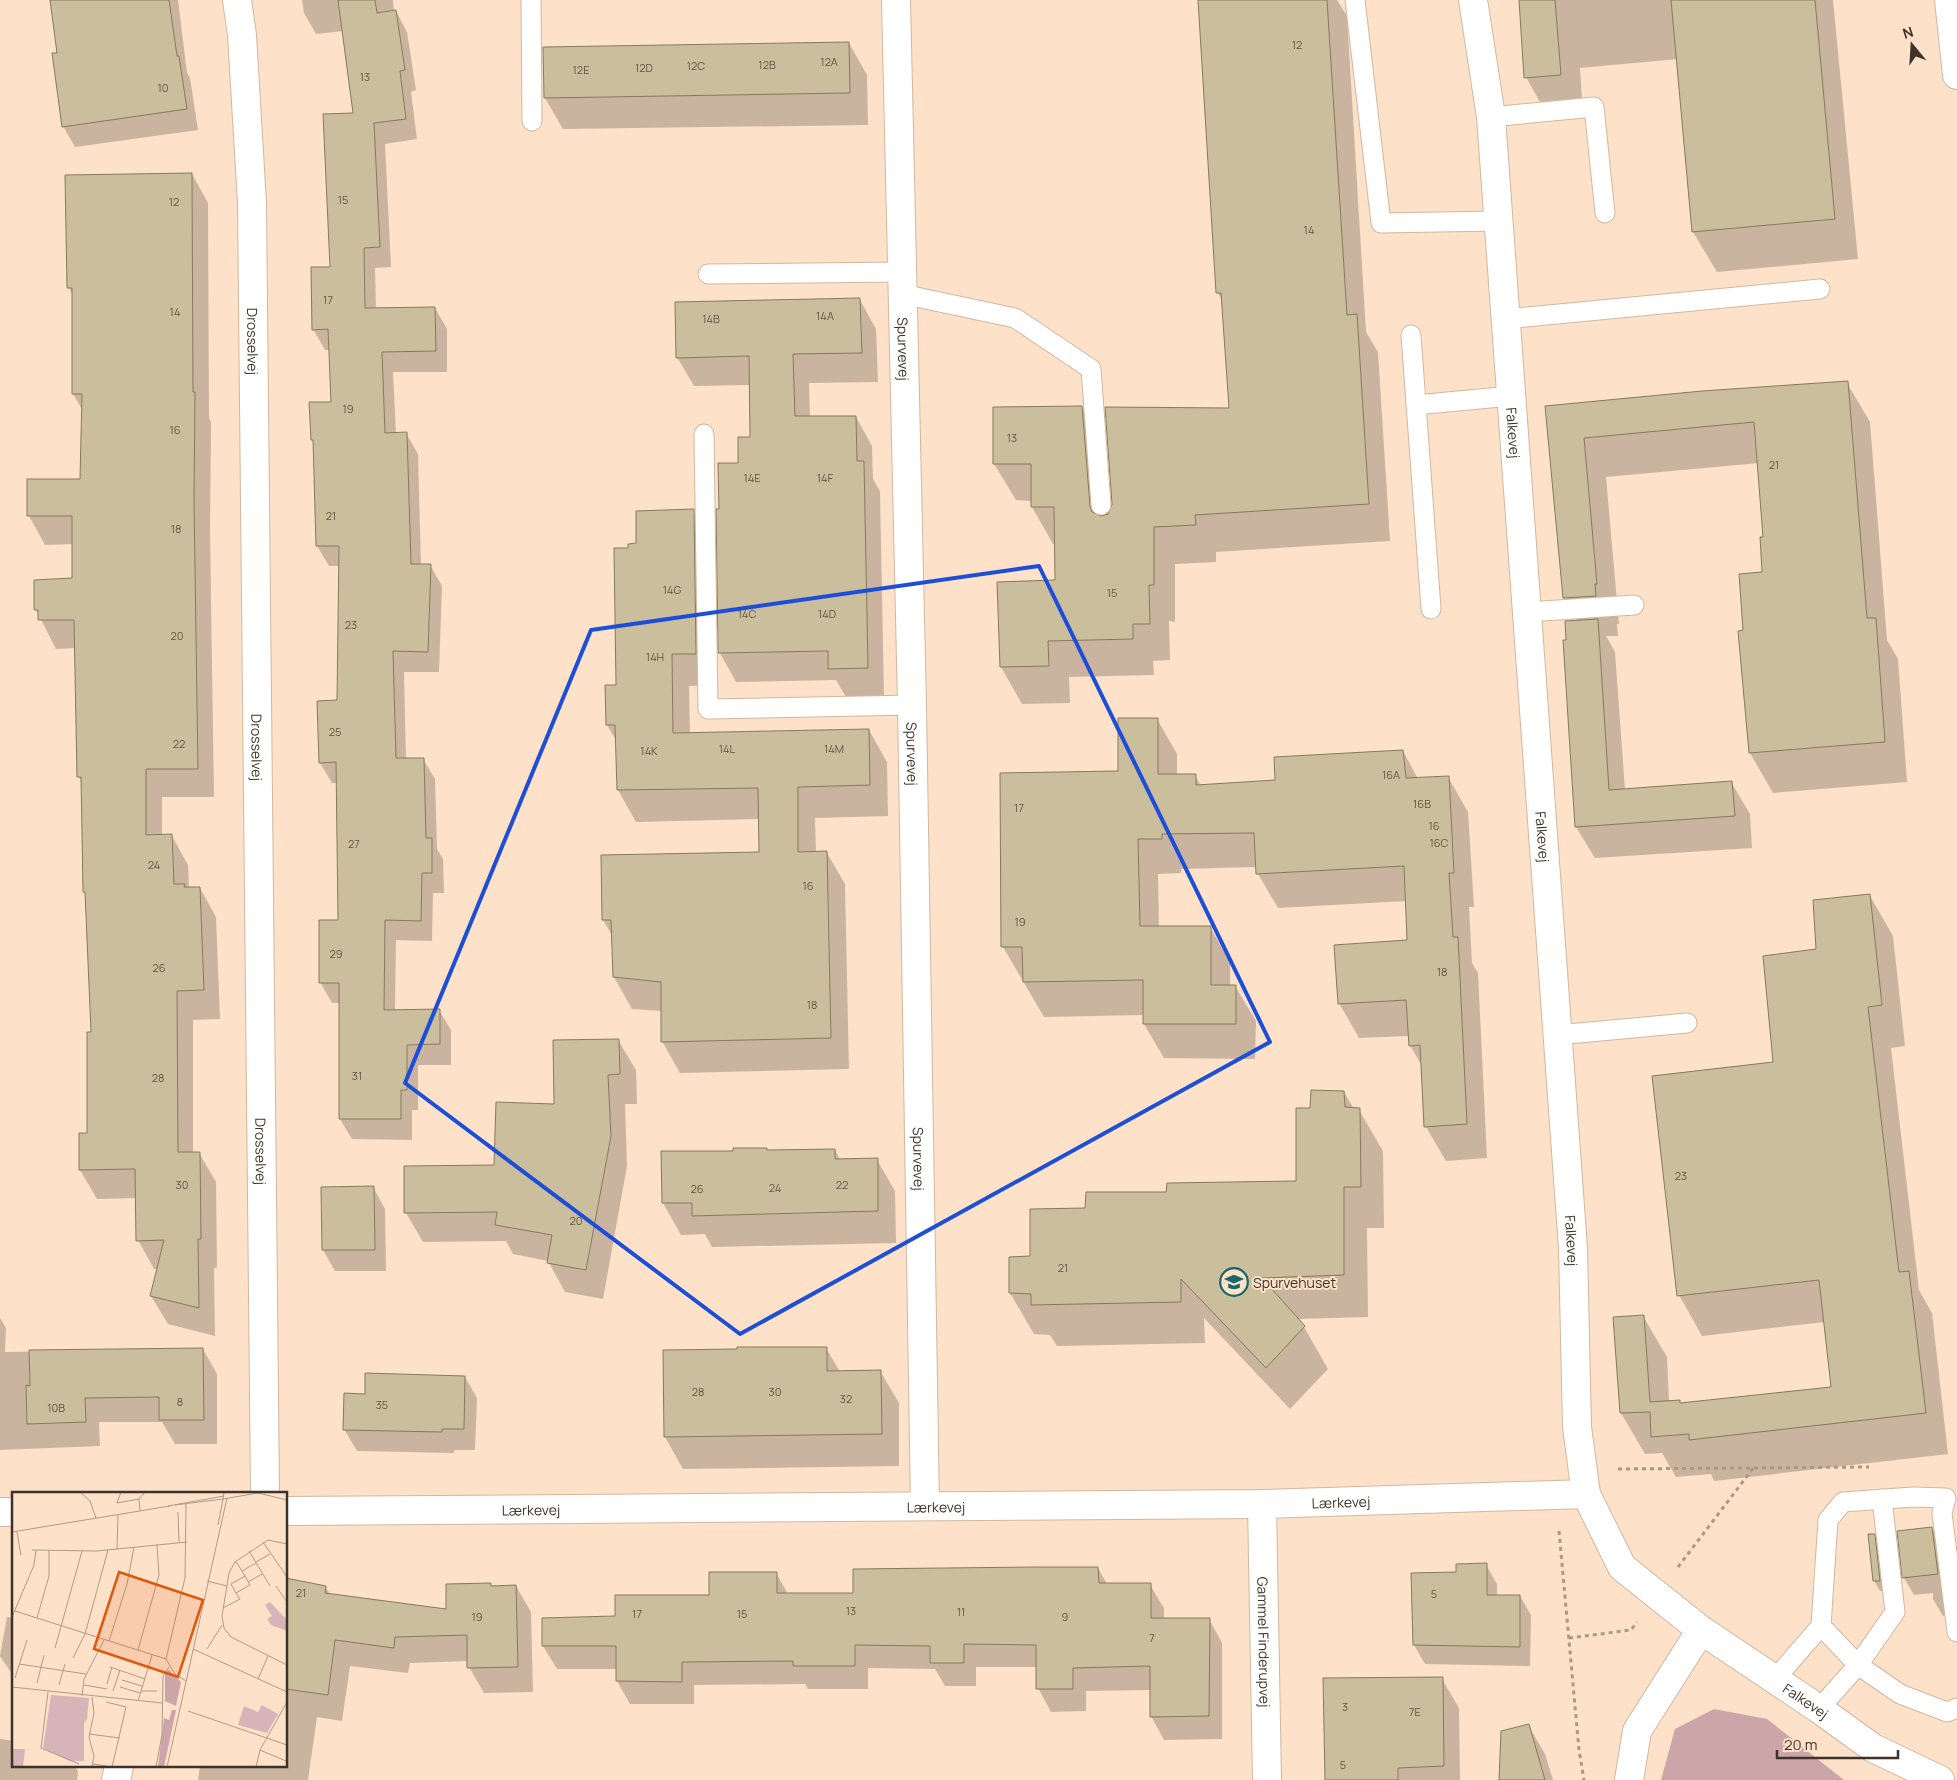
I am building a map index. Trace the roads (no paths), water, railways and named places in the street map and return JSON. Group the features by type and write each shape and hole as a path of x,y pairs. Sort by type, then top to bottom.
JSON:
{"street":[{"name":"Drosselvej","path":"237,0 242,35 252,203 265,1492"},
{"name":"Spurvevej","path":"896,0 912,705 925,1506"},
{"name":"Falkevej","path":"1474,0 1490,117 1498,221 1573,1248 1577,1427 1586,1494 1622,1567 1701,1630 1819,1709 1873,1748 1940,1780"},
{"path":"1950,0 1957,75"},
{"name":"Lærkevej","path":"288,1511 1262,1504 1586,1494"},
{"name":"Gammel Finderupvej","path":"1262,1504 1267,1780"},
{"path":"1629,1780 1637,1731 1701,1630"}],"lane":[{"path":"531,0 532,121"},
{"path":"1355,0 1381,223 1498,221"},
{"path":"1490,117 1594,107 1605,213"},
{"path":"708,274 902,283 1014,318 1091,368 1101,504"},
{"path":"1505,320 1820,289"},
{"path":"1411,335 1431,609"},
{"path":"1416,405 1511,396"},
{"path":"704,434 708,709 912,705"},
{"path":"1527,612 1634,605"},
{"path":"1557,1035 1687,1023"},
{"path":"1775,1679 1821,1626 1828,1520 1843,1502 1913,1497 1951,1498"},
{"path":"1951,1498 1942,1512 1957,1632"},
{"path":"1819,1709 1858,1665 1895,1612 1882,1499"},
{"path":"1821,1626 1858,1665 1900,1694 1947,1712 1957,1708"}],"place":[{"name":"Spurvehuset","path":"1234,1282"}]}
